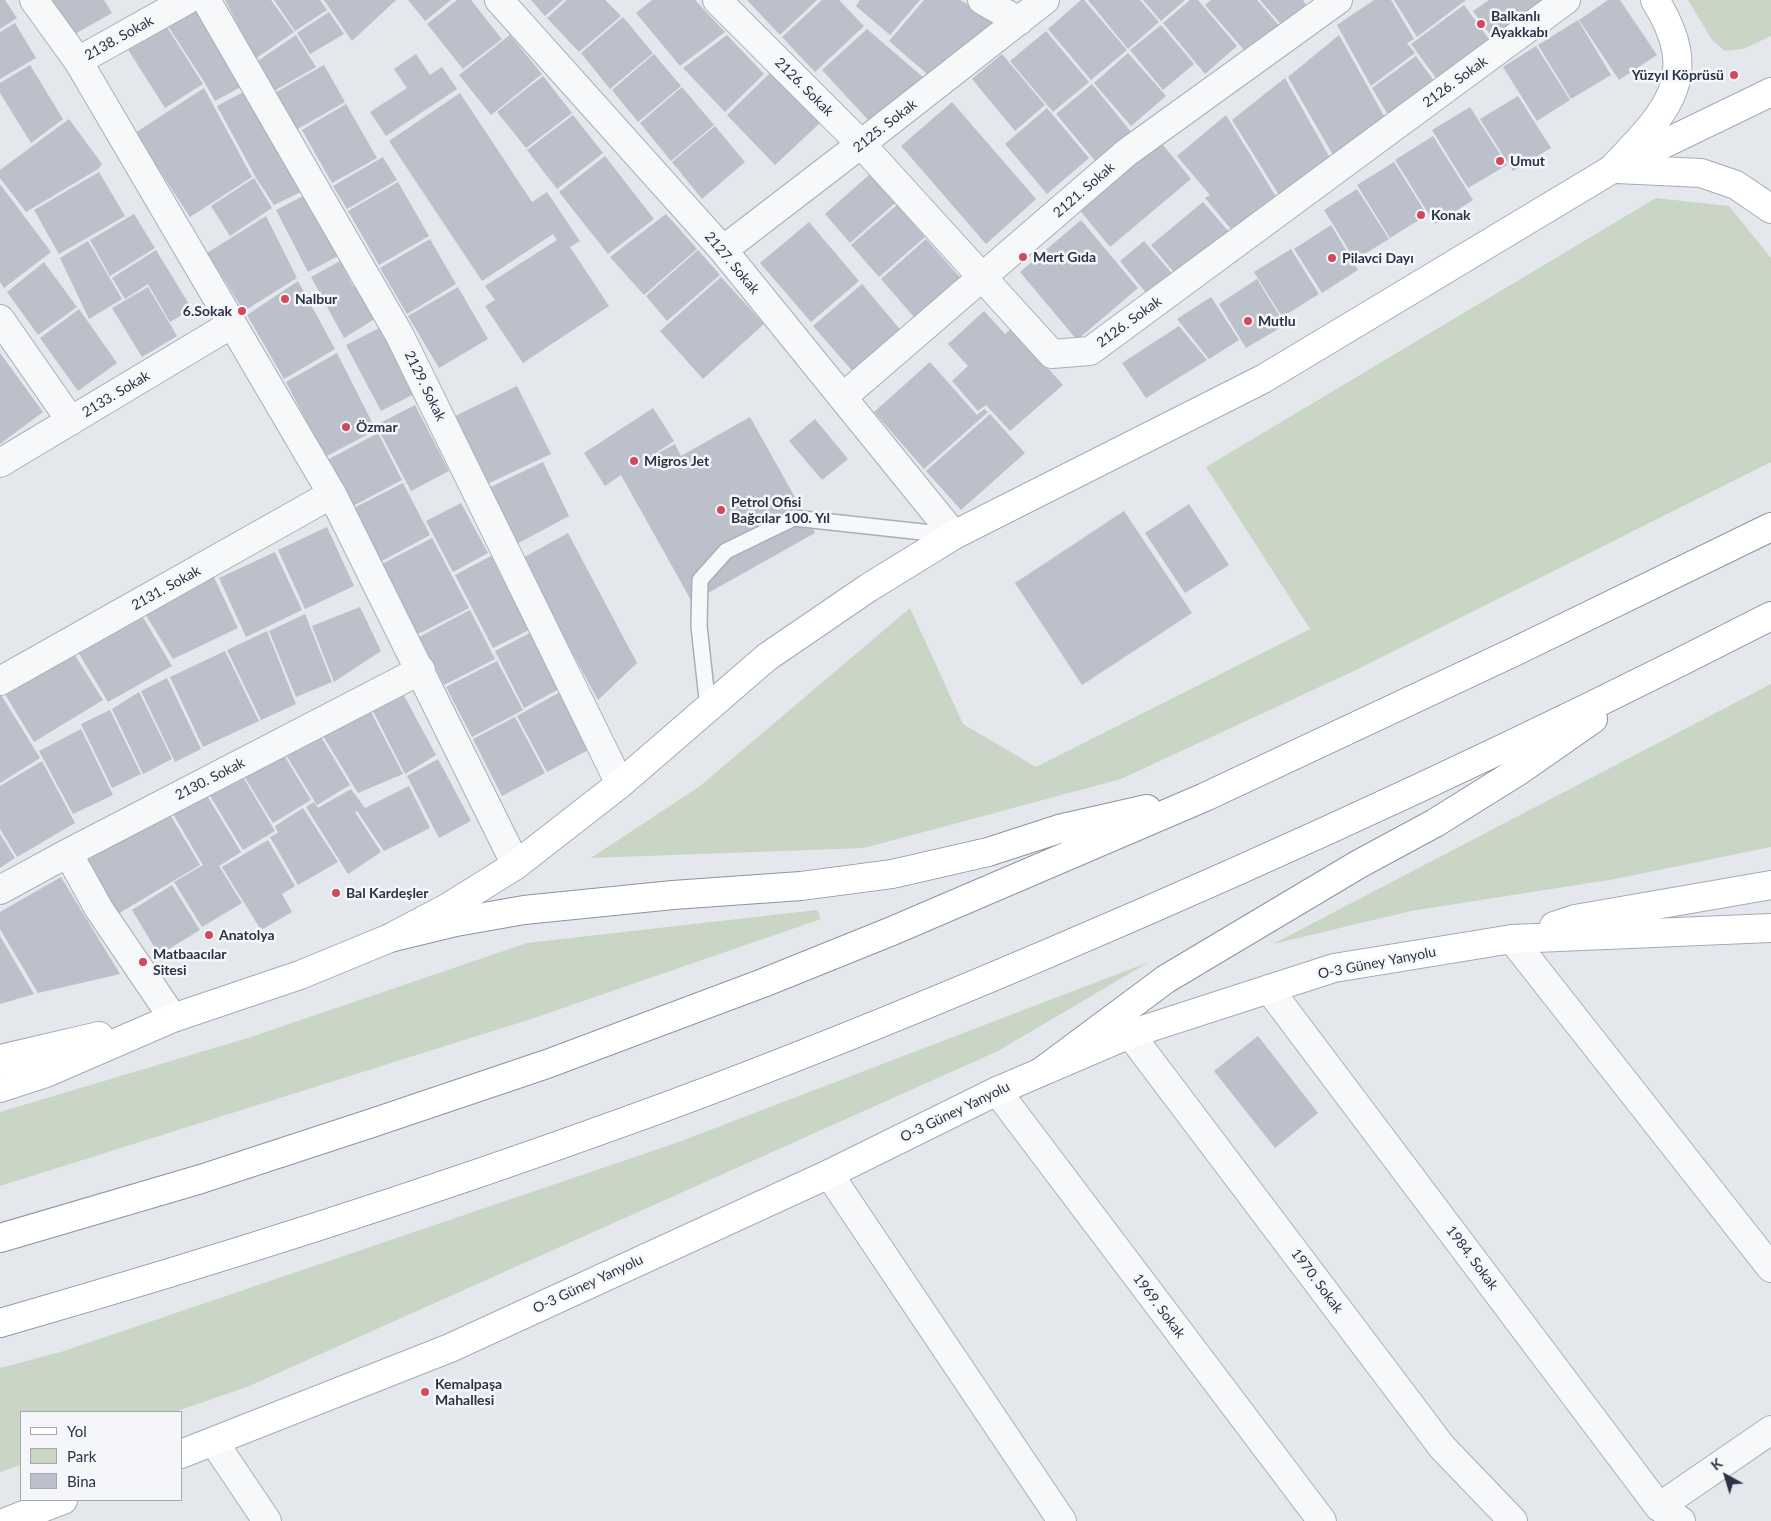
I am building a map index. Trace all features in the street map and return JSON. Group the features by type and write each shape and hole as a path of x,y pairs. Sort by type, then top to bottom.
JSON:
{"main road":[{"path":"1614,168 1647,133 1665,109 1674,91 1677,73 1677,47 1666,18 1655,0"},
{"path":"0,1088 46,1072 173,1018 300,975 390,938 447,908 516,864 620,784 767,657 868,588 954,535 1263,379 1614,168 1771,92"},
{"path":"1614,168 1701,173 1736,186 1771,209"},
{"path":"0,1238 201,1179 546,1064 846,950 1205,797 1516,651 1771,527"},
{"path":"0,1323 271,1242 620,1124 801,1055 1167,903 1364,813 1662,672 1771,616"},
{"path":"1041,1072 1166,979 1359,864 1444,817 1520,770 1662,672"},
{"path":"390,938 456,922 524,910 674,895 801,886 892,874 988,852 1059,829 1138,810 1205,797"},
{"path":"1512,939 1576,919 1771,885"},
{"name":"O-3 Güney Yanyolu","path":"182,1454 450,1348 829,1174 997,1091 1130,1034 1334,968 1512,939 1771,928"},
{"path":"0,1059 173,1018"},
{"path":"8,1521 60,1501"}],"street":[{"path":"34,0 78,61 332,494 516,864"},
{"name":"2138. Sokak","path":"78,61 187,0"},
{"name":"2129. Sokak","path":"206,0 400,334 620,784"},
{"name":"2127. Sokak","path":"499,0 722,250 954,535"},
{"name":"2126. Sokak","path":"717,0 862,144 1052,354 1090,351 1566,0"},
{"path":"982,0 1019,21"},
{"name":"2125. Sokak","path":"722,250 862,144 1045,0"},
{"name":"2121. Sokak","path":"843,397 1126,153 1338,0"},
{"path":"0,319 71,422"},
{"name":"2133. Sokak","path":"0,463 232,324"},
{"name":"2131. Sokak","path":"0,681 332,494"},
{"name":"2130. Sokak","path":"0,890 421,670"},
{"path":"68,853 99,909 173,1018"},
{"path":"1512,939 1771,1268"},
{"name":"1984. Sokak","path":"1269,989 1670,1514"},
{"name":"1970. Sokak","path":"1130,1034 1442,1447 1513,1521"},
{"name":"1969. Sokak","path":"997,1091 1322,1521"},
{"path":"829,1174 1051,1518"},
{"path":"1670,1514 1771,1430"},
{"path":"214,1442 266,1521"}],"lane":[{"path":"708,708 699,626 700,580 726,551 794,518 954,535"}],"green space":[{"path":"1688,0 1771,0 1771,36 1743,49 1725,51 1712,40"},
{"path":"1656,198 1729,206 1771,258 1771,462 1356,670 1121,779 864,848 591,858 700,786 910,608 963,724 1036,767 1310,629 1206,467"},
{"path":"1771,684 1771,847 1615,879 1411,911 1273,944"},
{"path":"817,910 821,919 531,1019 0,1186 0,1112 248,1038 527,943"},
{"path":"1149,962 998,1051 247,1387 177,1411 20,1411 20,1465 0,1472 0,1368 61,1352 676,1143"}],"building":[{"path":"0,0 5,0 17,18 0,29"},
{"path":"42,0 104,0 112,13 64,40"},
{"path":"225,0 271,0 294,32 255,59"},
{"path":"274,0 320,0 327,10 295,31"},
{"path":"324,0 396,0 352,41"},
{"path":"408,0 451,0 425,21"},
{"path":"457,0 471,0 502,39 463,69 427,24"},
{"path":"531,0 563,0 545,16"},
{"path":"567,0 605,0 621,16 579,52 547,18"},
{"path":"652,0 695,0 725,32 680,66 636,13"},
{"path":"747,0 817,0 780,35"},
{"path":"822,0 839,0 864,26 815,72 782,37"},
{"path":"860,0 920,0 890,35 856,6"},
{"path":"924,0 960,0 996,20 933,79 889,41"},
{"path":"1081,0 1084,0 1127,50 1091,80 1048,29"},
{"path":"1088,0 1140,0 1159,22 1128,49"},
{"path":"1143,0 1185,0 1161,21"},
{"path":"1190,0 1198,0 1237,46 1205,74 1163,23"},
{"path":"1211,0 1257,0 1282,29 1250,57 1205,5"},
{"path":"1260,0 1303,0 1308,8 1284,28"},
{"path":"1374,0 1391,0 1414,39 1407,43 1415,53 1371,86 1337,25"},
{"path":"1394,0 1466,0 1417,37"},
{"path":"1489,0 1544,0 1496,43 1473,11"},
{"path":"1608,0 1620,0 1657,55 1619,80 1579,20"},
{"path":"196,4 248,83 215,101 166,23"},
{"path":"1464,5 1489,39 1436,78 1411,44"},
{"path":"329,12 344,34 310,54 297,33"},
{"path":"623,17 653,53 610,89 581,53"},
{"path":"1578,20 1611,75 1571,99 1538,45"},
{"path":"15,23 36,58 0,79 0,32"},
{"path":"165,24 203,84 165,108 127,48"},
{"path":"1161,25 1194,64 1163,90 1130,50"},
{"path":"867,29 924,78 870,122 822,70"},
{"path":"1046,31 1089,82 1053,112 1010,61"},
{"path":"296,35 316,67 272,92 256,62"},
{"path":"510,35 542,74 491,115 459,75"},
{"path":"727,35 764,74 725,112 683,68"},
{"path":"1339,35 1389,125 1337,162 1288,77"},
{"path":"1536,46 1570,100 1537,121 1503,67"},
{"path":"1128,53 1166,96 1131,126 1094,83"},
{"path":"416,54 430,75 442,67 457,89 386,136 370,112 407,88 394,69"},
{"path":"654,54 681,86 638,122 612,90"},
{"path":"1002,54 1045,105 1015,131 972,79"},
{"path":"1416,56 1440,89 1393,123 1372,88"},
{"path":"30,65 63,119 31,143 0,93 0,83"},
{"path":"324,65 345,102 294,131 273,94"},
{"path":"771,72 820,123 775,165 727,115"},
{"path":"543,76 572,113 526,148 497,112"},
{"path":"1285,78 1334,165 1284,203 1232,120"},
{"path":"1092,84 1132,133 1097,163 1056,114"},
{"path":"682,87 714,125 671,161 640,123"},
{"path":"204,88 252,177 190,217 135,133"},
{"path":"251,88 303,191 274,205 255,176 217,106"},
{"path":"460,93 532,202 547,192 580,241 570,247 609,306 523,363 485,306 495,300 485,286 557,240 553,234 482,281 389,141"},
{"path":"1518,96 1551,148 1513,171 1480,119"},
{"path":"952,102 1036,199 986,244 901,146"},
{"path":"346,104 377,158 332,183 302,130"},
{"path":"1470,107 1507,165 1468,188 1432,130"},
{"path":"1047,108 1089,158 1047,194 1005,144"},
{"path":"573,115 603,153 557,189 527,150"},
{"path":"1226,115 1278,200 1236,235 1205,198 1210,195 1177,156"},
{"path":"69,119 102,164 98,169 26,212 0,178 0,170"},
{"path":"715,126 745,162 702,199 672,162"},
{"path":"1433,136 1473,200 1435,224 1395,160"},
{"path":"1159,140 1191,179 1110,247 1078,208"},
{"path":"605,156 654,219 608,254 559,192"},
{"path":"383,157 397,180 347,209 333,186"},
{"path":"1394,162 1427,215 1390,238 1357,185"},
{"path":"99,172 125,216 59,254 34,210"},
{"path":"870,174 895,203 850,243 825,214"},
{"path":"254,178 272,208 230,236 211,206"},
{"path":"398,182 429,236 379,265 348,211"},
{"path":"0,184 51,252 4,288 0,282"},
{"path":"1357,189 1389,239 1355,260 1324,210"},
{"path":"305,195 338,256 308,272 276,210"},
{"path":"1203,202 1230,233 1178,277 1151,245"},
{"path":"897,205 925,237 879,277 851,245"},
{"path":"134,214 155,248 110,276 90,240"},
{"path":"666,214 697,249 644,295 610,257"},
{"path":"266,216 297,278 244,311 207,253"},
{"path":"1081,220 1138,288 1077,340 1020,272"},
{"path":"809,222 859,281 811,322 760,263"},
{"path":"1331,225 1358,270 1322,293 1294,249"},
{"path":"430,239 456,284 407,314 380,268"},
{"path":"926,239 966,284 920,324 881,279"},
{"path":"88,241 122,299 89,319 60,258"},
{"path":"1144,241 1176,278 1151,299 1120,261"},
{"path":"1291,249 1319,294 1282,317 1254,272"},
{"path":"156,250 192,309 170,322 148,284 125,299 112,278"},
{"path":"698,250 720,275 667,321 646,296"},
{"path":"340,261 353,286 362,281 378,317 344,338 311,277"},
{"path":"44,262 77,307 38,335 7,292"},
{"path":"721,277 764,324 703,379 660,331"},
{"path":"1257,279 1285,325 1246,348 1219,304"},
{"path":"298,281 335,349 284,379 247,315"},
{"path":"862,284 903,333 855,374 813,326"},
{"path":"148,287 177,336 142,357 112,308"},
{"path":"458,287 488,339 439,368 408,316"},
{"path":"1211,297 1239,340 1209,359 1177,319"},
{"path":"79,309 117,363 78,391 40,338"},
{"path":"984,311 1005,334 1012,328 1063,385 1010,431 986,405 978,411 952,381 968,366 948,344"},
{"path":"385,325 420,391 381,411 346,345"},
{"path":"1179,326 1207,360 1146,398 1122,363"},
{"path":"0,353 43,412 0,444"},
{"path":"337,353 376,430 325,457 286,382"},
{"path":"930,362 977,415 984,409 988,412 924,469 874,412"},
{"path":"517,386 551,454 481,487 447,420"},
{"path":"415,405 449,471 411,491 376,425"},
{"path":"653,408 674,441 644,461 675,444 681,456 750,417 815,533 692,602 621,475 605,486 584,453"},
{"path":"990,414 1025,453 961,510 926,471"},
{"path":"815,419 848,459 822,480 789,441"},
{"path":"378,433 402,480 351,507 327,460"},
{"path":"543,462 569,516 513,546 482,491"},
{"path":"403,483 430,535 380,562 352,509"},
{"path":"461,503 488,553 453,572 426,521"},
{"path":"1189,504 1229,565 1185,593 1145,533"},
{"path":"1124,511 1192,613 1082,685 1015,583"},
{"path":"327,527 354,586 305,609 278,550"},
{"path":"568,533 637,663 598,700 521,559"},
{"path":"432,538 469,608 418,634 382,564"},
{"path":"275,552 302,610 246,637 219,578"},
{"path":"491,556 529,630 493,648 455,575"},
{"path":"211,571 238,628 173,659 144,612"},
{"path":"360,607 381,651 334,682 312,626"},
{"path":"470,610 495,659 444,685 419,637"},
{"path":"141,614 172,666 108,702 78,652"},
{"path":"305,614 332,682 296,697 269,631"},
{"path":"267,631 296,704 261,720 227,650"},
{"path":"530,633 561,688 524,708 495,651"},
{"path":"71,649 103,700 34,742 3,691"},
{"path":"225,651 259,721 203,747 170,677"},
{"path":"497,661 523,710 472,737 446,687"},
{"path":"167,678 201,749 175,762 141,691"},
{"path":"562,691 592,748 547,772 517,716"},
{"path":"139,692 172,759 143,774 112,709"},
{"path":"0,693 40,758 0,783"},
{"path":"403,694 436,755 405,774 372,709"},
{"path":"110,710 141,774 112,788 81,724"},
{"path":"370,710 403,774 358,793 320,731"},
{"path":"515,717 545,773 502,796 473,739"},
{"path":"81,729 113,795 73,814 39,751"},
{"path":"318,732 350,785 317,805 281,747"},
{"path":"279,747 311,800 273,823 241,771"},
{"path":"438,759 471,821 439,838 407,776"},
{"path":"42,761 75,823 17,857 0,829 0,786"},
{"path":"240,772 275,831 243,850 207,791"},
{"path":"409,786 430,828 384,851 357,811 355,812 381,852 348,874 306,807 314,802 318,808 351,789 365,808"},
{"path":"203,789 241,852 219,866 242,903 202,927 174,882 203,865 170,809"},
{"path":"166,808 200,865 116,915 83,860"},
{"path":"303,808 338,862 298,885 270,837 278,833 275,826"},
{"path":"0,834 15,858 0,868"},
{"path":"268,840 295,886 282,894 292,912 261,930 222,867"},
{"path":"61,877 120,974 38,993 0,929 0,912"},
{"path":"172,885 200,930 159,955 132,910"},
{"path":"0,936 34,994 0,1004"},
{"path":"1258,1036 1318,1113 1275,1148 1214,1071"}],"place":[{"name":"Balkanlı Ayakkabı","path":"1481,24"},
{"name":"Yüzyıl Köprüsü","path":"1734,75"},
{"name":"Umut","path":"1500,161"},
{"name":"Konak","path":"1421,215"},
{"name":"Mert Gıda","path":"1023,257"},
{"name":"Pilavci Dayı","path":"1332,258"},
{"name":"Nalbur","path":"285,299"},
{"name":"6.Sokak","path":"242,311"},
{"name":"Mutlu","path":"1248,321"},
{"name":"Özmar","path":"346,427"},
{"name":"Migros Jet","path":"634,461"},
{"name":"Petrol Ofisi Bağcılar 100. Yıl","path":"721,510"},
{"name":"Bal Kardeşler","path":"336,893"},
{"name":"Anatolya","path":"209,935"},
{"name":"Matbaacılar Sitesi","path":"143,962"},
{"name":"Kemalpaşa Mahallesi","path":"425,1392"}]}
